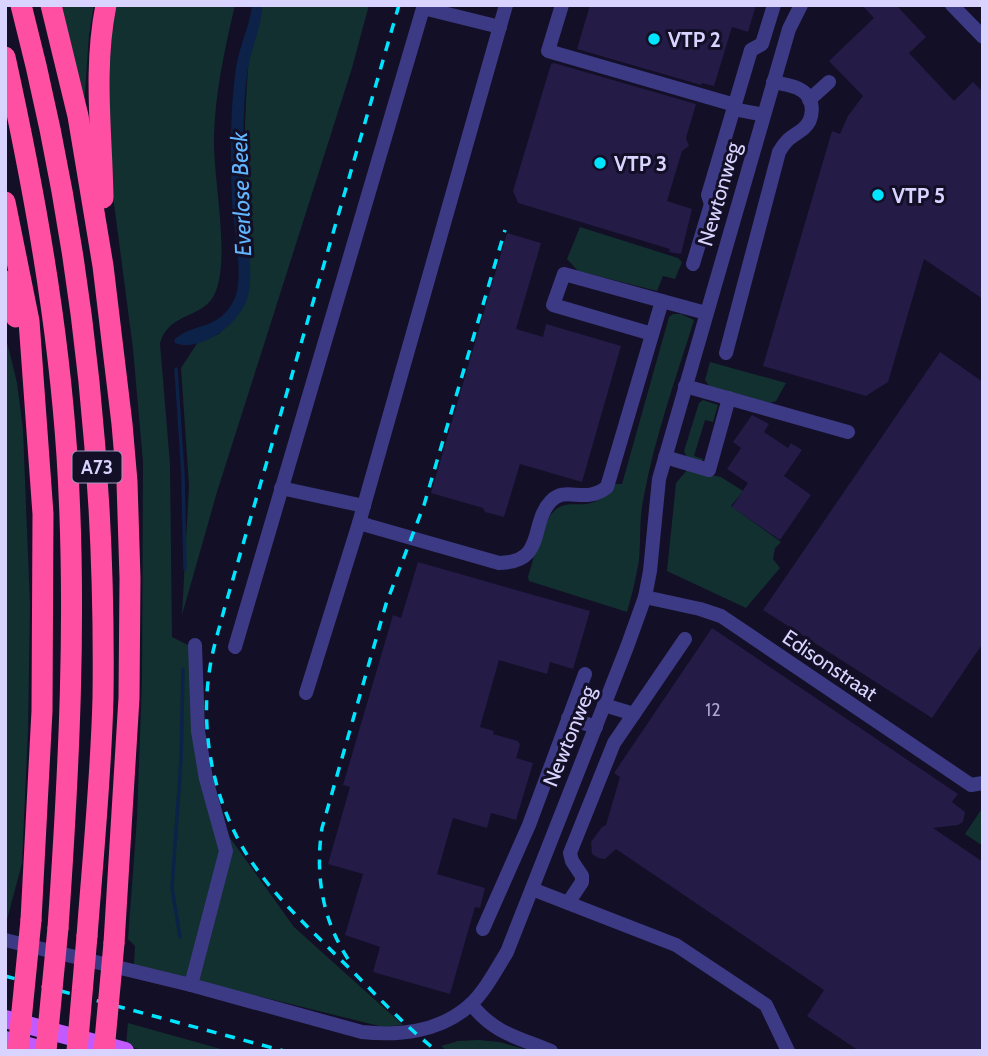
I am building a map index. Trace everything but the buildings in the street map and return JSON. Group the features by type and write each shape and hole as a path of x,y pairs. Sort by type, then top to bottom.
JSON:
{"highway":[{"name":"A73","path":"21,5 52,141 72,252 90,381 100,497 103,701 87,936 76,1051"},
{"name":"A73","path":"51,5 78,116 103,266 122,424 130,578 129,698 114,943 104,1051"},
{"name":"A73","path":"103,266 103,181 98,105 99,62 106,5"},
{"name":"A73","path":"5,57 23,137 45,259 61,389 71,550 72,705 58,928 46,1051"},
{"path":"5,202 29,321 43,514 42,711 31,920 18,1051"},
{"path":"5,281 37,415"}],"main road":[{"path":"5,1019 125,1051"},
{"path":"5,1040 46,1051"}],"street":[{"path":"306,693 364,506 506,5"},
{"path":"562,5 548,51 764,115"},
{"path":"693,264 711,204 708,195 751,50 762,44 774,5"},
{"name":"Newtonweg","path":"5,940 191,985 362,1032 391,1035 414,1032 458,1015 471,1004 489,982 507,952 645,597 659,479 789,29 801,5"},
{"path":"953,5 980,29"},
{"path":"234,647 423,7 499,27"},
{"path":"726,353 779,152 785,141 803,129 811,119 809,100 800,89 774,82"},
{"path":"809,100 829,82"},
{"path":"711,204 736,211"},
{"path":"652,334 553,305 564,274 706,313"},
{"path":"359,523 499,564 519,560 534,544 547,505 554,498 562,494 590,496 607,487 662,301"},
{"path":"685,386 848,432"},
{"path":"665,457 709,470 729,398"},
{"path":"281,488 364,506"},
{"name":"Edisonstraat","path":"645,597 700,608 721,616 971,785 983,783"},
{"path":"568,903 582,883 582,876 570,853 614,743 685,639"},
{"path":"191,985 226,851 206,779 198,731 195,645"},
{"path":"483,929 529,825 585,674"},
{"path":"604,705 634,714"},
{"path":"568,718 596,727"},
{"path":"532,889 676,944 766,1005 788,1051"},
{"path":"471,1004 496,1029 551,1051"}],"green space":[{"path":"62,5 94,5 84,107"},
{"path":"115,5 235,5 221,71 214,137 221,237 220,275 211,300 204,307 171,325 160,343 170,464 172,637 202,652 202,742 223,828 294,927 403,1025 383,1027 134,965 135,946 128,939 137,818 142,681 143,462 133,349 106,142 108,47"},
{"path":"262,5 369,5 352,68 217,492 182,615 189,486 181,368 198,342 219,334 246,301 246,97 249,60"},
{"path":"580,227 678,258 682,262 675,279 663,276 657,291 578,271 567,259"},
{"path":"681,314 694,320 654,451 641,512 639,560 627,612 529,581 542,533 554,511 560,506 597,501 615,484 622,484 669,317"},
{"path":"5,334 17,383 23,430 30,605 22,863 5,927"},
{"path":"710,362 786,383 776,401 770,403 709,386 705,380"},
{"path":"703,400 718,405 713,422 705,420 694,456 703,459 701,463 687,458 684,451 699,403"},
{"path":"687,470 721,477 743,491 731,506 781,542 775,548 773,559 780,568 746,608 667,571 676,483"},
{"path":"983,807 983,846 965,834"},
{"path":"128,1023 228,1051 144,1051 126,1045"},
{"path":"458,1041 499,1042 531,1051 447,1051 441,1046"}],"water":[{"name":"Everlose Beek","path":"252,5 262,5 261,20 247,73 244,113 243,165 250,264 249,291 243,308 228,327 196,344 175,343 174,340 181,334 220,317 228,310 237,291 238,266 231,184 232,112 237,62"}],"waterway":[{"path":"176,369 183,475 185,569"},
{"path":"180,937 172,888 181,760 183,669"}],"railway":[{"path":"399,5 218,631 210,667 207,717 208,743 219,792 227,816 251,861 271,888 305,924 399,1018 437,1051"},
{"path":"348,959 332,928 323,896 319,862 322,828 386,604 424,505 505,230"},
{"path":"5,976 284,1051"}],"place":[{"name":"VTP 2","path":"654,39"},
{"name":"VTP 3","path":"600,163"},
{"name":"VTP 5","path":"878,195"}]}
